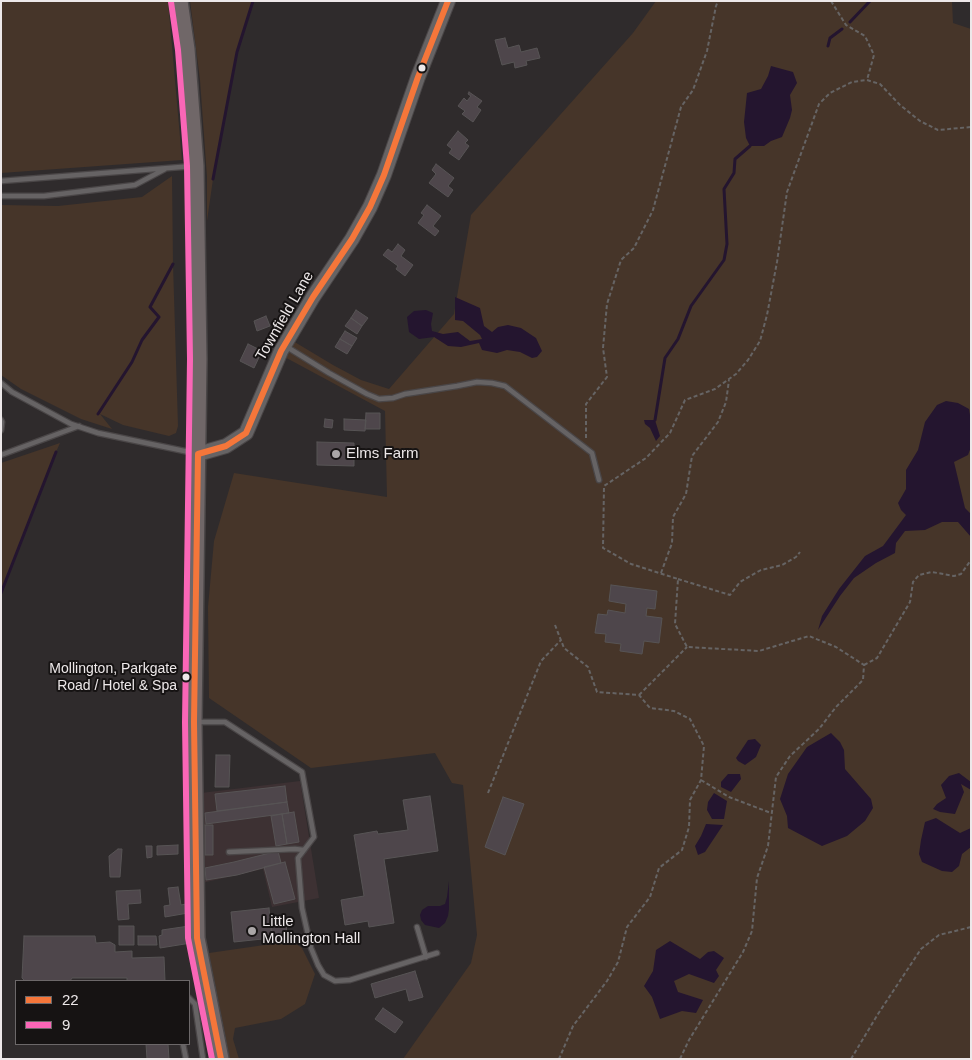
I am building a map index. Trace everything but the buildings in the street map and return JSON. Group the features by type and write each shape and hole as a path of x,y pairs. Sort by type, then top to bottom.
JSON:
{"main road":[{"path":"180,1 196,166 199,359 194,722 197,938 221,1059"}],"street":[{"name":"Townfield Lane","path":"198,454 226,446 246,433 279,354 313,296 352,239 370,207 384,175 441,8 448,1"}],"lane":[{"path":"1,180 196,166"},
{"path":"1,196 44,196 135,185 166,168"},
{"path":"284,345 329,373 379,399 477,382 492,382 505,386 592,453 599,480"},
{"name":"Townfield Lane","path":"1,383 12,392 71,424 98,433 198,454"},
{"path":"1,420 1,430"},
{"path":"1,455 79,426"},
{"path":"194,722 226,722 302,772 314,837 298,858 302,908 311,948 324,975 335,981 350,980 437,953"},
{"path":"229,852 304,850"},
{"path":"417,927 426,957"},
{"path":"190,999 195,1004 203,1059"},
{"path":"184,1045 186,1059"}],"path":[{"path":"582,446 586,439 586,404 607,377 603,348 607,304 622,260 634,248 653,210 681,107 693,90 707,51 718,1"},
{"path":"831,1 846,25 865,36 874,55 867,80"},
{"path":"800,552 796,557 782,565 761,570 740,582 730,595 631,564 603,548 604,486 646,458 670,433 685,400 714,390 736,374 760,341 769,306 787,192 819,104 830,93 852,82 867,80 880,84 900,105 920,121 938,130 971,127"},
{"path":"661,574 672,543 674,518 686,494 692,456 718,422 726,402 729,379"},
{"path":"864,665 877,658 910,602 913,582 919,574 932,572 954,576 961,574 971,560"},
{"path":"678,579 675,624 687,647"},
{"path":"556,625 564,648 588,667 597,692 639,694 687,647 760,651 809,636 836,647 864,665"},
{"path":"488,792 540,661 561,640"},
{"path":"680,1059 688,1040 743,952 752,931 756,878 768,846 776,776 790,756 819,729 836,707 863,680 864,665"},
{"path":"560,1059 573,1026 607,981 618,962 627,927 650,897 659,868 682,850 689,827 690,800 701,780 704,746 690,719 674,711 650,708 639,694"},
{"path":"701,780 729,797 772,814"},
{"path":"851,1059 921,949 939,935 971,927"}],"shaded area":[{"path":"1,1 168,1 182,160 1,173"},
{"path":"190,1 253,1 237,52 207,221 207,177 200,80"},
{"path":"656,1 952,1 953,23 971,29 971,1059 403,1059 471,963 477,935 463,785 452,783 435,753 311,768 209,698 208,607 214,541 234,473 387,497 385,411 279,354 288,338 361,380 389,389 454,314 471,215 633,33"},
{"path":"771,66 793,72 797,83 790,95 792,110 790,118 782,137 764,146 750,146 746,138 744,122 747,93 761,89"},
{"path":"172,176 178,426 176,433 169,436 123,425 100,414 112,429 81,419 21,389 1,375 1,205 58,206 142,197"},
{"path":"455,297 480,308 484,326 492,332 498,327 508,325 521,328 536,338 542,351 537,357 532,358 520,352 507,350 497,353 482,350 479,343 461,347 448,346 434,337 419,339 409,332 407,317 414,311 426,310 433,313 432,331 443,334 458,332 470,341 482,339 480,335 463,321 455,320"},
{"path":"946,401 958,403 969,409 971,447 968,455 954,462 965,508 971,514 971,537 958,522 942,522 925,530 905,531 896,543 895,553 854,578 818,630 822,616 839,589 865,556 883,546 906,515 898,503 906,489 906,470 918,450 925,422 937,405"},
{"path":"644,420 655,420 660,436 656,441 650,428 645,424"},
{"path":"60,443 56,452 1,593 1,463"},
{"path":"831,733 840,742 844,750 845,769 871,799 873,808 865,821 847,836 822,846 788,828 787,816 780,799 788,774 807,747"},
{"path":"755,739 761,745 756,757 745,765 736,758 748,740"},
{"path":"959,773 971,782 971,790 961,784 964,792 955,814 933,809 946,798 941,785 949,776"},
{"path":"728,774 740,774 741,779 731,792 721,787 721,782"},
{"path":"300,781 319,898 272,907 263,869 202,883 201,793"},
{"path":"714,793 727,801 724,819 712,819 707,810 708,802"},
{"path":"936,818 960,833 971,828 971,847 962,854 959,866 952,872 942,871 922,862 919,854 925,822"},
{"path":"706,824 723,825 705,852 698,855 695,846"},
{"path":"449,881 449,909 445,923 439,928 425,925 420,915 422,910 428,906 445,904"},
{"path":"292,941 302,948 315,974 305,1004 281,1019 235,1028 233,1039 239,1059 230,1059 209,953"},
{"path":"670,941 700,959 708,952 714,951 724,958 716,970 719,976 714,983 689,974 674,981 678,992 703,1000 696,1013 682,1011 660,1019 652,997 644,986 653,971 656,950"}],"waterway":[{"path":"213,179 237,52 253,1"},
{"path":"850,22 870,1"},
{"path":"828,46 830,38 842,29"},
{"path":"655,420 665,358 678,339 691,306 724,260 727,244 724,189 734,173 735,159 750,146"},
{"path":"98,414 132,362 142,340 159,317 150,307 173,264"},
{"path":"1,593 56,452"}],"transit line":[{"name":"22","path":"221,1059 197,938 194,722 198,454 226,446 246,433 281,351 313,297 352,239 370,207 384,175 418,77 448,1"},
{"name":"9","path":"171,2 178,50 187,166 190,359 185,722 188,938 212,1059"}],"place":[{"name":"Elms Farm","path":"336,454"},
{"name":"Mollington, Parkgate Road / Hotel & Spa","path":"186,677"},
{"name":"Little Mollington Hall","path":"252,931"}]}
